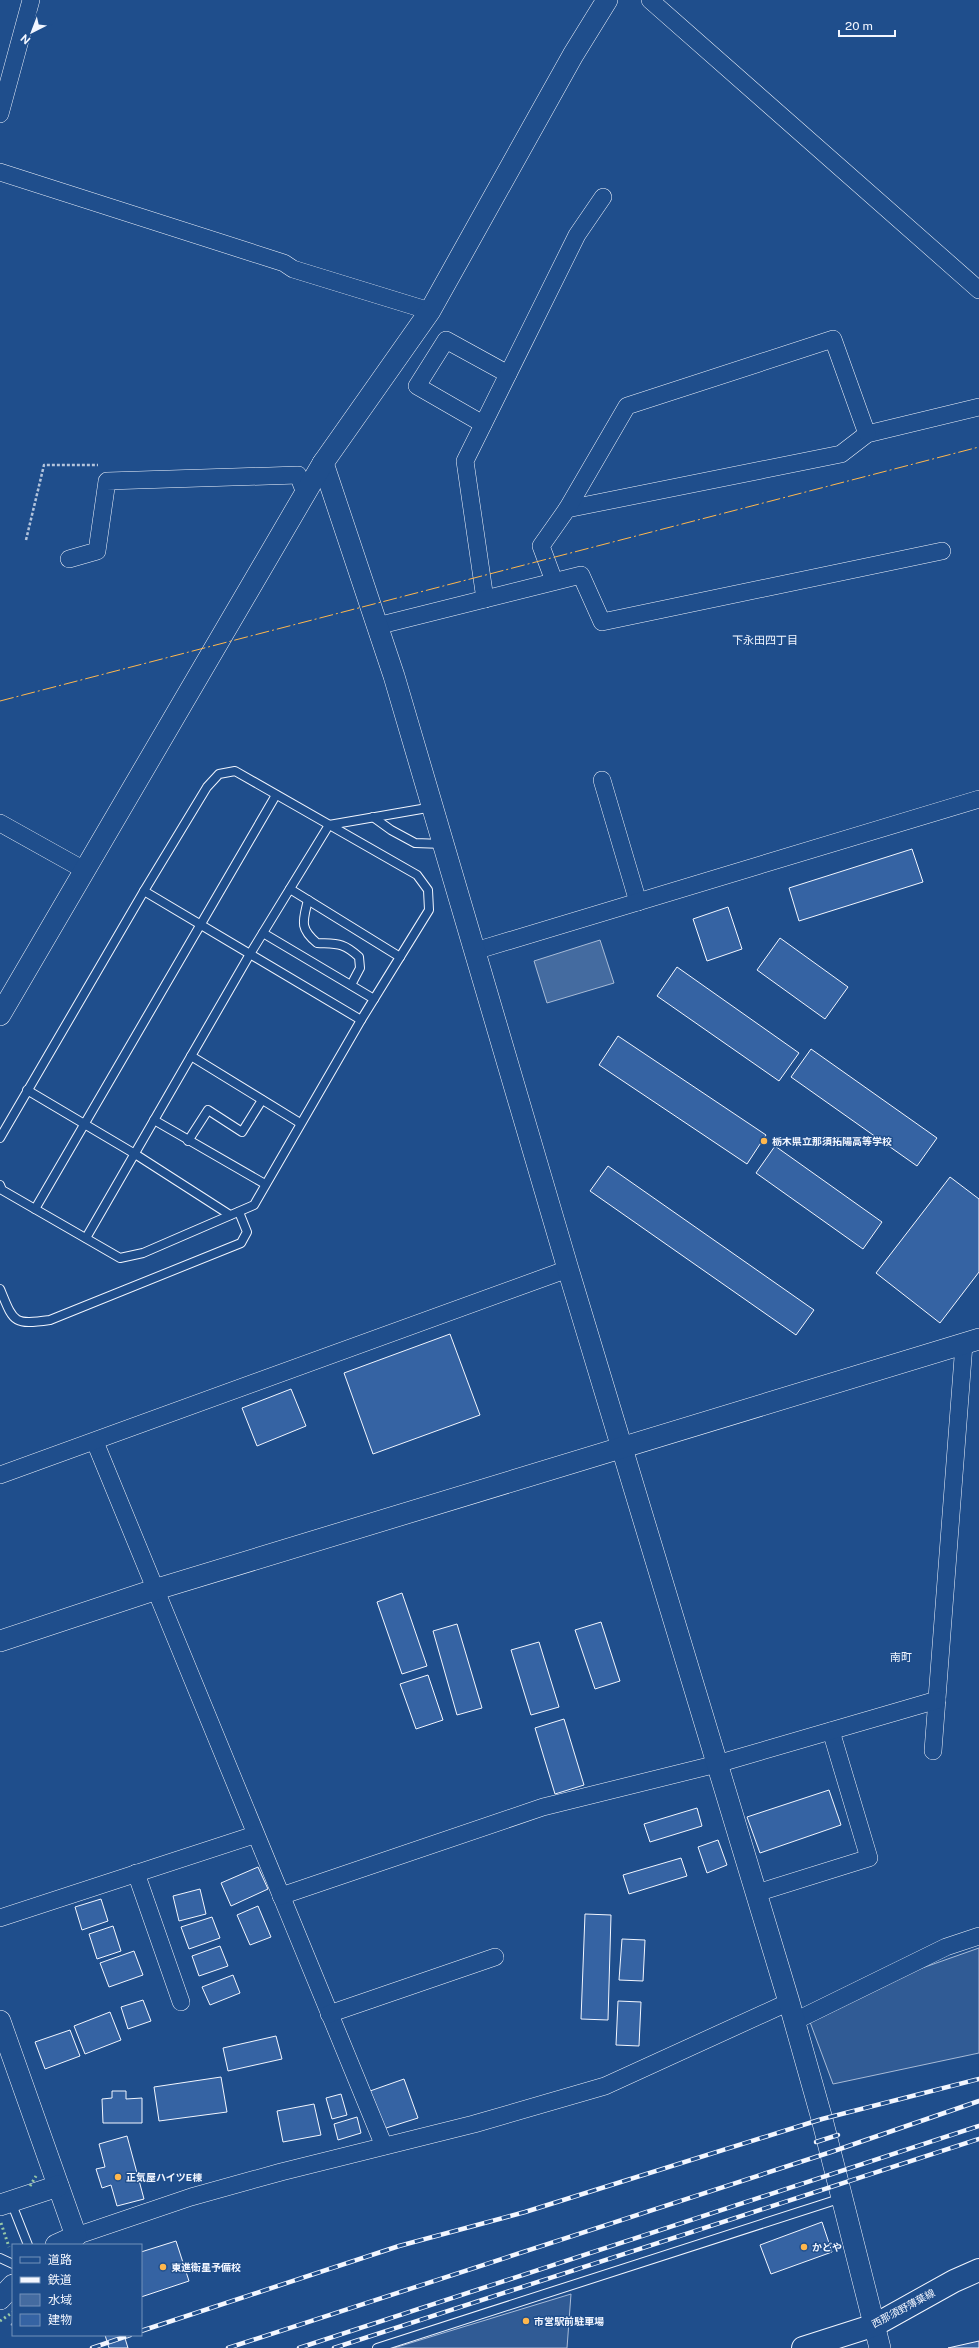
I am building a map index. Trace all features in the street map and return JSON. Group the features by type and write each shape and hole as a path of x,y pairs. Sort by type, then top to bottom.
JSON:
{"main road":[{"name":"西那須野薄葉線","path":"803,2348 875,2325 954,2281 979,2270"}],"street":[{"path":"0,112 31,0"},
{"path":"0,1015 86,871 323,464 430,311 572,54 607,0"},
{"path":"650,0 979,290"},
{"path":"0,172 203,236 284,263 293,269 430,311"},
{"path":"485,599 465,461 577,234 603,197"},
{"path":"554,581 541,546 567,508 627,406 833,339 867,434"},
{"path":"483,424 417,386 446,340 508,374"},
{"path":"567,508 842,454 867,434 979,407"},
{"path":"323,464 377,626 444,844 568,1268 624,1449 792,2011 843,2198 880,2348"},
{"path":"69,559 97,551 107,481 298,475 305,494"},
{"path":"377,626 581,575 602,622 942,551"},
{"path":"602,780 638,902"},
{"path":"475,951 979,799"},
{"path":"0,823 86,871"},
{"path":"0,1475 95,1442 568,1268"},
{"path":"0,1641 157,1589 624,1449 972,1342 933,1751"},
{"path":"95,1442 208,1712 254,1834 384,2146"},
{"path":"281,1896 543,1807 717,1764 937,1700"},
{"path":"757,1893 869,1858 831,1730"},
{"path":"0,1918 254,1834"},
{"path":"136,1873 181,2002"},
{"path":"58,2244 76,2236 191,2197 481,2122 606,2086 946,1947 979,1936"},
{"path":"328,2014 495,1957"},
{"path":"0,2021 76,2236"},
{"path":"6,2203 58,2186"},
{"path":"0,2299 12,2286"}],"lane":[{"path":"0,1138 144,891 207,787 219,774 236,771 417,875 428,890 429,910 361,1020 254,1205 143,1253 120,1258 1,1191"},
{"path":"35,1209 202,925 276,795"},
{"path":"86,1238 250,954 329,825 433,808"},
{"path":"374,817 391,830 415,843 444,844"},
{"path":"290,889 400,956"},
{"path":"144,891 361,1020"},
{"path":"308,900 303,925 307,935 317,943 337,943 349,948 359,957 360,968 352,985"},
{"path":"263,933 374,999"},
{"path":"191,1056 300,1124"},
{"path":"27,1090 135,1154 230,1215"},
{"path":"188,1141 208,1110 242,1132 262,1100"},
{"path":"154,1120 188,1141 265,1184"},
{"path":"0,1289 11,1315 25,1323 50,1320 241,1243 247,1232 238,1212"},
{"path":"377,2348 843,2198"},
{"path":"6,2203 27,2244"},
{"path":"0,2258 12,2264"}],"shaded area":[{"path":"979,1948 979,2053 833,2084 810,2022 908,1973"},
{"name":"市営駅前駐車場","path":"571,2294 567,2348 394,2348"}],"water":[{"path":"600,940 614,983 547,1003 534,961"}],"building":[{"path":"912,849 923,882 799,921 789,888"},
{"path":"728,907 742,949 707,961 693,919"},
{"path":"780,938 848,987 825,1019 757,970"},
{"path":"677,967 799,1053 779,1081 657,996"},
{"path":"618,1036 766,1135 747,1164 599,1065"},
{"path":"811,1049 937,1138 917,1166 791,1077"},
{"path":"775,1146 882,1222 863,1249 756,1173"},
{"path":"608,1166 814,1310 796,1335 590,1191"},
{"path":"950,1177 979,1199 979,1272 940,1323 876,1273"},
{"path":"450,1334 480,1415 373,1454 344,1373"},
{"path":"291,1389 306,1426 257,1446 242,1408"},
{"path":"402,1593 427,1666 402,1674 377,1602"},
{"path":"601,1622 620,1681 595,1689 575,1630"},
{"path":"457,1624 482,1708 457,1715 433,1631"},
{"path":"539,1642 559,1707 531,1715 511,1650"},
{"path":"428,1675 443,1720 416,1729 400,1684"},
{"path":"564,1719 584,1785 555,1794 535,1728"},
{"path":"829,1790 841,1825 760,1853 747,1817"},
{"path":"697,1808 702,1826 650,1842 644,1824"},
{"path":"718,1840 727,1865 707,1873 698,1847"},
{"path":"681,1858 687,1876 629,1894 623,1875"},
{"path":"258,1867 268,1889 231,1906 221,1883"},
{"path":"200,1889 206,1914 179,1921 173,1896"},
{"path":"101,1899 108,1921 82,1930 75,1907"},
{"path":"258,1906 271,1937 250,1945 237,1915"},
{"path":"585,1914 611,1915 608,2020 581,2019"},
{"path":"212,1917 220,1938 189,1949 181,1927"},
{"path":"113,1926 121,1951 97,1959 89,1934"},
{"path":"622,1939 645,1940 643,1981 619,1980"},
{"path":"220,1946 228,1966 199,1976 192,1956"},
{"path":"134,1951 143,1975 109,1987 100,1963"},
{"path":"233,1975 240,1993 210,2005 202,1987"},
{"path":"143,2000 151,2021 128,2029 121,2007"},
{"path":"618,2001 641,2002 639,2046 616,2045"},
{"path":"110,2012 121,2040 85,2054 74,2026"},
{"path":"70,2030 80,2056 45,2069 35,2042"},
{"path":"276,2036 282,2059 228,2071 223,2048"},
{"path":"221,2077 227,2112 159,2121 154,2087"},
{"path":"404,2079 418,2118 383,2129 370,2091"},
{"path":"112,2091 126,2091 126,2099 142,2098 142,2123 103,2123 102,2099 112,2098"},
{"path":"341,2094 347,2115 332,2119 326,2098"},
{"path":"314,2104 321,2135 283,2142 277,2111"},
{"path":"357,2117 361,2133 338,2140 334,2124"},
{"name":"正気屋ハイツE棟","path":"127,2136 144,2199 117,2206 111,2185 102,2188 96,2169 105,2167 99,2144"},
{"path":"822,2222 832,2252 771,2274 760,2245"},
{"name":"東進衛星予備校","path":"176,2241 189,2281 142,2297 142,2252"},
{"path":"105,2336 124,2336 128,2348 109,2348"},
{"path":"979,2341 979,2348 948,2348"}],"railway":[{"path":"142,2331 399,2246 525,2212 822,2119 979,2079"},
{"path":"228,2348 831,2152 979,2101"},
{"path":"299,2348 979,2126"},
{"path":"816,2142 838,2135"},
{"path":"334,2348 979,2139"},
{"path":"92,2348 127,2336"}],"hedge":[{"path":"30,2186 36,2176"},
{"path":"1,2223 9,2247"},
{"path":"0,2321 12,2313"}],"power":[{"path":"0,701 979,447"}],"place":[{"name":"栃木県立那須拓陽高等学校","path":"764,1141"},
{"name":"正気屋ハイツE棟","path":"118,2177"},
{"name":"かどや","path":"804,2247"},
{"name":"東進衛星予備校","path":"163,2267"},
{"name":"市営駅前駐車場","path":"526,2321"}],"district":[{"name":"下永田四丁目","path":"765,640"},
{"name":"南町","path":"901,1657"}]}
